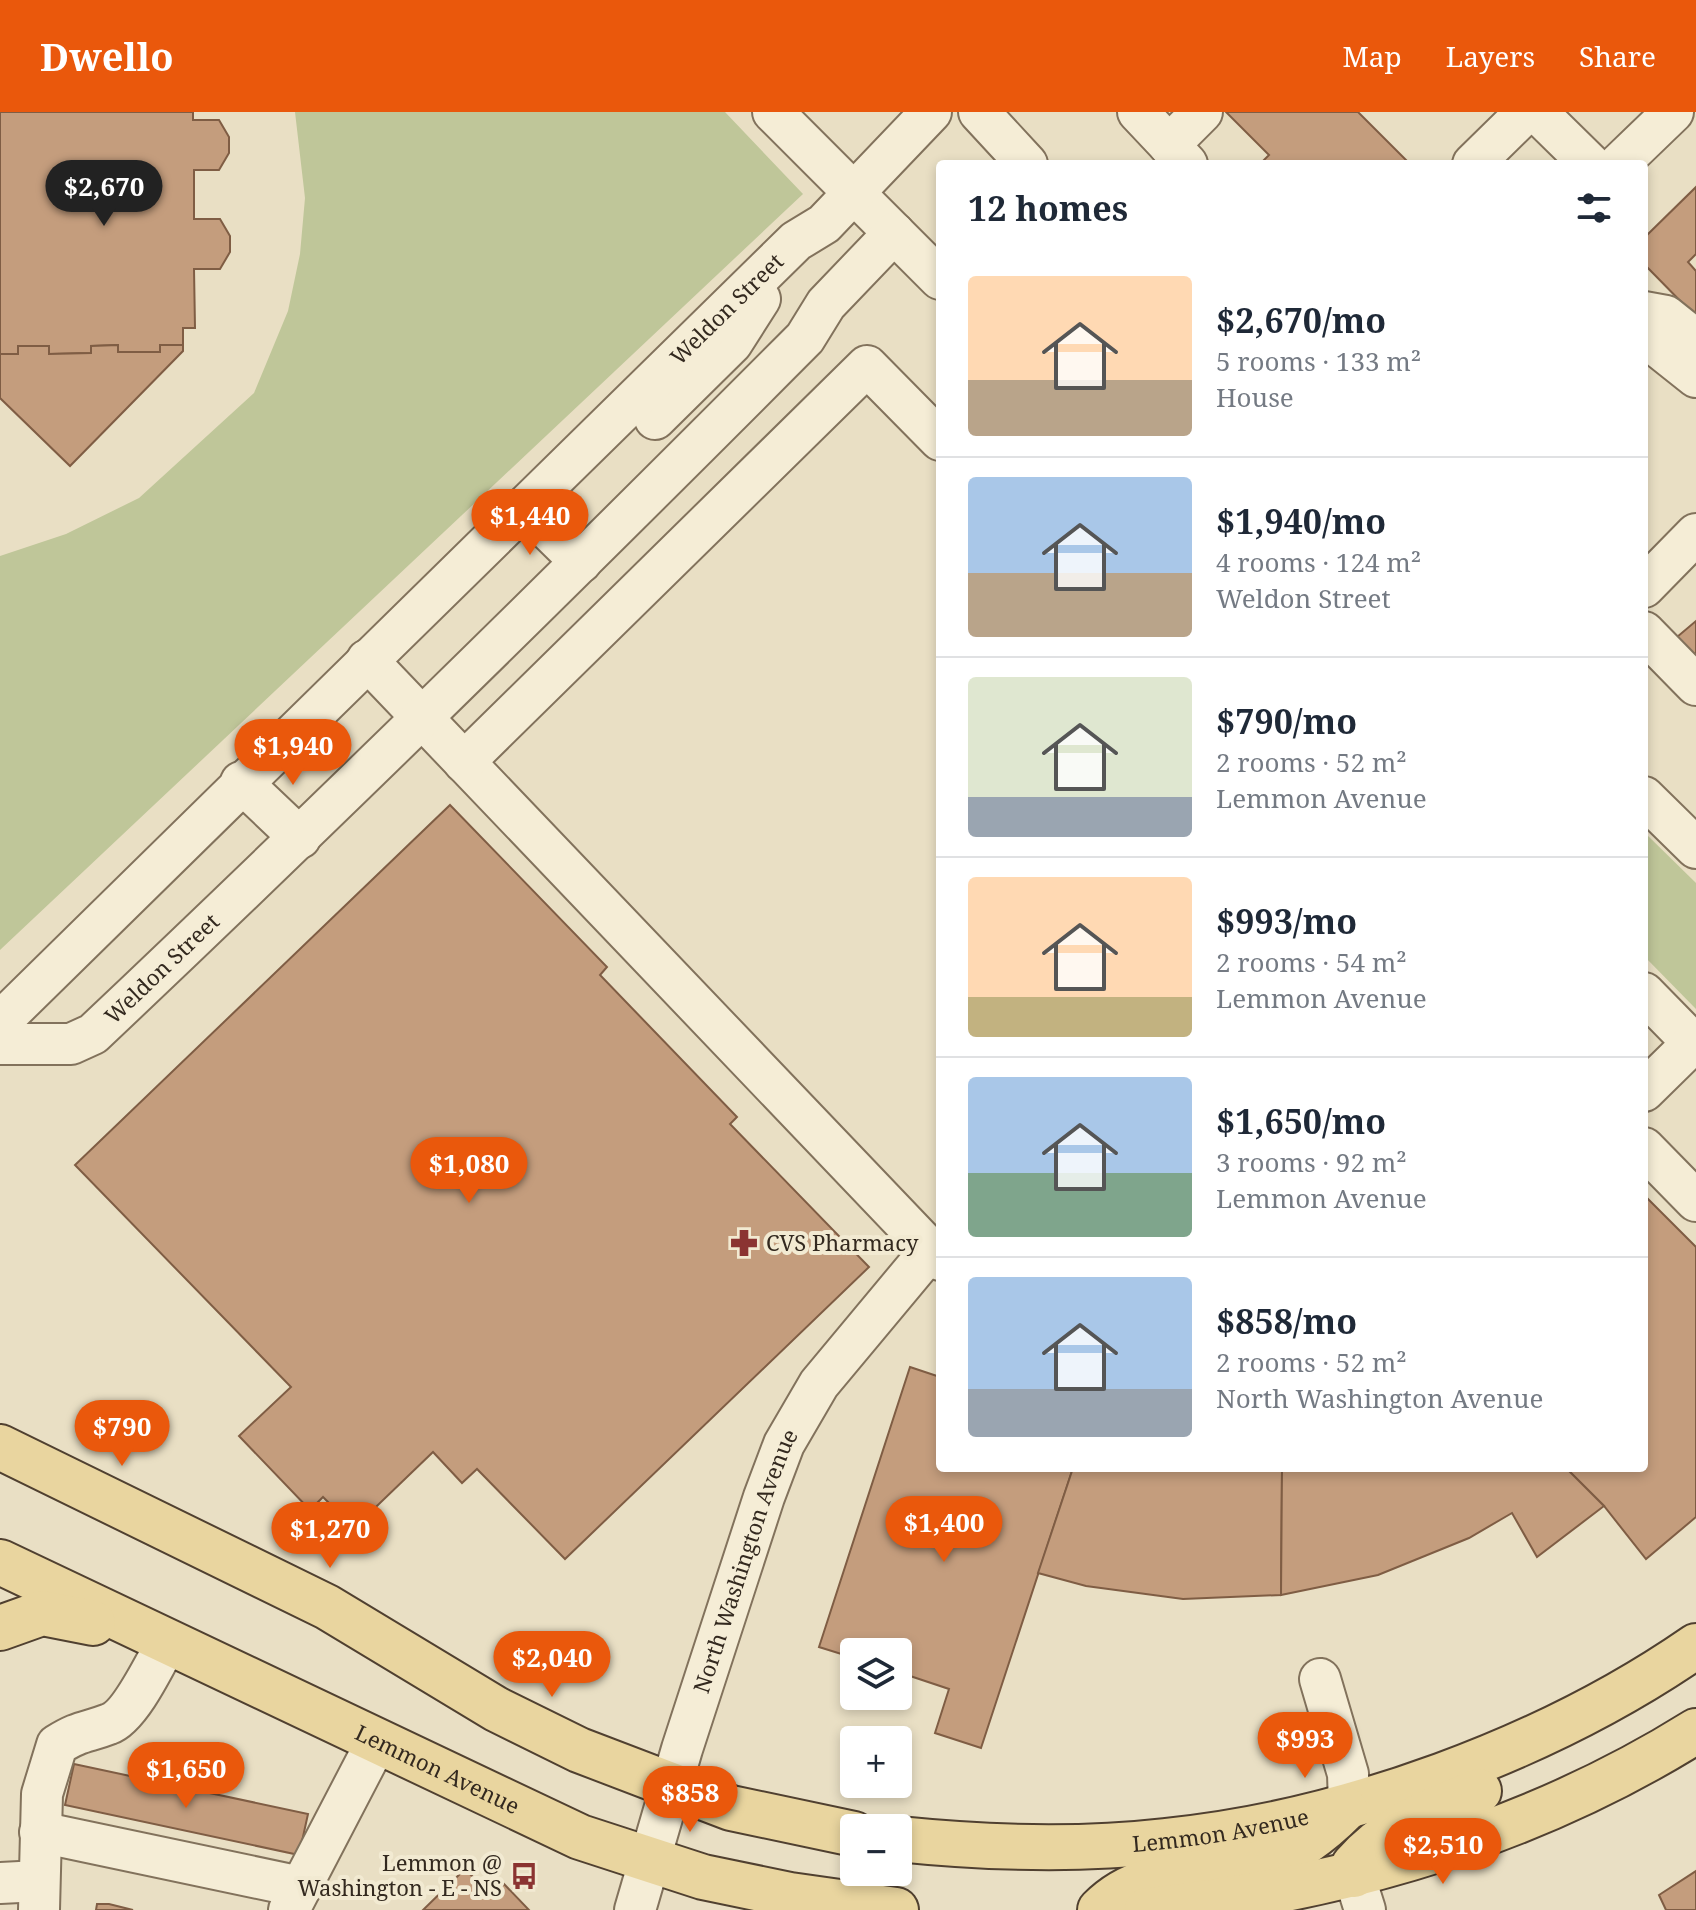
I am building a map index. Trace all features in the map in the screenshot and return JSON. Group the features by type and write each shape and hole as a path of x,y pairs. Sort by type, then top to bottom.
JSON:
{"main road":[{"path":"0,1447 327,1607 496,1709 579,1750 670,1788 743,1811 840,1831"},
{"name":"Lemmon Avenue","path":"0,1562 580,1837 648,1861 790,1895 884,1909"},
{"path":"0,1628 18,1619 42,1613 158,1638"},
{"name":"Lemmon Avenue","path":"912,1840 1035,1847 1166,1841 1349,1805 1439,1777 1522,1743 1696,1646"},
{"path":"1147,1910 1200,1907 1293,1890 1360,1893 1458,1846 1564,1803 1696,1731"},
{"path":"1360,1893 1354,1865 1372,1845 1400,1823 1494,1785 1522,1743"},
{"path":"1100,1910 1115,1895 1145,1879 1264,1862 1301,1847 1349,1805"}],"street":[{"path":"773,112 936,275"},
{"name":"Weldon Street","path":"0,1022 241,782 796,241 824,224 931,112"},
{"path":"979,112 1023,160"},
{"path":"1138,112 1178,155 1202,112"},
{"path":"1477,160 1526,112"},
{"path":"1537,112 1586,160"},
{"path":"1623,160 1673,112"},
{"path":"1689,112 1696,119"},
{"path":"854,193 862,265"},
{"name":"Weldon Street","path":"0,1044 71,1044 93,1034 300,838 805,338 826,304 894,233"},
{"path":"796,241 732,343 661,425 743,354 826,304"},
{"path":"1648,313 1666,316 1696,340"},
{"path":"1648,343 1657,346 1696,377"},
{"path":"464,762 867,366 936,436"},
{"path":"525,507 581,562"},
{"path":"1648,583 1696,534"},
{"path":"1648,636 1696,685"},
{"path":"367,660 935,1256"},
{"path":"241,782 300,838"},
{"path":"1648,801 1696,848"},
{"path":"1648,997 1694,1044 1648,1087"},
{"path":"1648,1152 1696,1201"},
{"name":"North Washington Avenue","path":"635,1910 670,1788 784,1444 819,1384 935,1256"},
{"path":"26,1891 40,1832 42,1794 57,1745 82,1729 113,1724 137,1695 158,1638"},
{"path":"1320,1679 1348,1774 1349,1805"},
{"path":"40,1832 295,1898 377,1741"}],"green space":[{"path":"295,112 725,112 803,194 0,950 0,556 66,534 139,498 254,393 288,311 300,254 305,198"},
{"path":"1648,836 1696,883 1696,1009 1648,960"}],"building":[{"path":"0,112 193,112 193,120 219,120 229,137 229,153 219,170 194,170 194,219 220,219 230,236 230,252 220,269 194,269 195,328 183,328 183,345 160,345 160,352 118,352 118,345 91,346 91,353 49,354 49,346 18,346 18,354 0,354"},
{"path":"1226,112 1358,112 1406,160 1264,160 1269,155"},
{"path":"1696,187 1696,254 1688,262 1696,271 1696,317 1648,268 1648,234"},
{"path":"118,345 118,352 160,352 160,345 183,345 183,351 70,466 0,398 0,354 18,354 18,346 49,346 49,354 91,353 91,346"},
{"path":"1696,621 1696,664 1673,646 1680,640 1677,637"},
{"path":"450,805 607,967 600,975 737,1117 730,1124 869,1267 565,1559 477,1469 462,1483 433,1452 354,1528 323,1497 310,1510 239,1436 291,1387 75,1165"},
{"path":"1648,1199 1696,1247 1696,1517 1646,1559 1604,1506 1570,1472 1648,1472"},
{"path":"910,1367 936,1376 936,1472 1072,1472 981,1748 935,1733 949,1689 912,1677 912,1638 840,1638 840,1654 819,1647"},
{"path":"1072,1472 1282,1472 1281,1595 1183,1599 1086,1586 1038,1573"},
{"path":"1282,1472 1570,1472 1604,1506 1537,1557 1512,1513 1469,1538 1378,1575 1281,1595"},
{"path":"74,1764 308,1814 299,1855 65,1805"},
{"path":"465,1869 492,1896 504,1884 529,1910 423,1910"},
{"path":"1696,1871 1696,1910 1666,1910 1659,1895"},
{"path":"97,1904 109,1904 133,1910 96,1910"}],"place":[{"name":"CVS Pharmacy","path":"744,1243"},
{"name":"Lemmon @ Washington - E - NS","path":"524,1876"}]}
